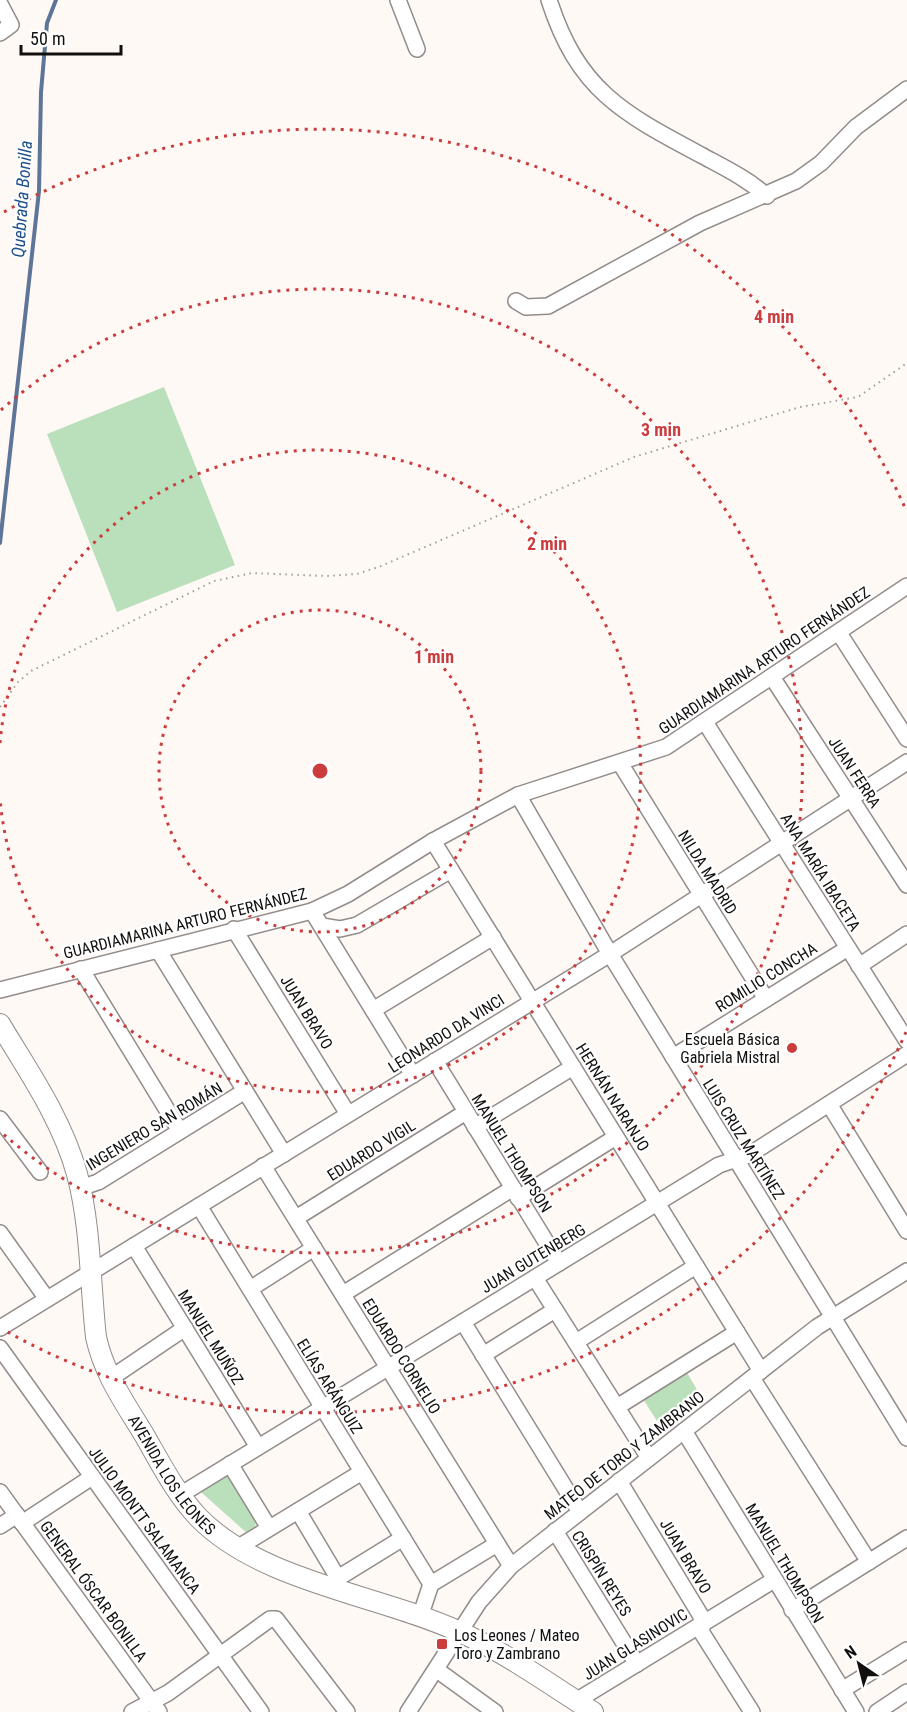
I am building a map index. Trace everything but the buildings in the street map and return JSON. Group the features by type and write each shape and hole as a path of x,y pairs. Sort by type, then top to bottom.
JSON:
{"main road":[{"name":"AVENIDA LOS LEONES","path":"0,1024 58,1125 80,1188 96,1337 111,1378 180,1495 208,1527 237,1548 337,1583 460,1632 585,1707"}],"street":[{"path":"398,0 417,49"},
{"path":"549,0 559,33 586,76 616,106 661,134 745,177 767,196"},
{"path":"0,4 6,29"},
{"path":"516,301 526,306 548,306 700,223 767,196 796,181 821,163 856,127 907,88"},
{"name":"GUARDIAMARINA ARTURO FERNÁNDEZ","path":"0,990 312,911 348,894 434,841 518,795 540,785 620,764 666,747 906,588"},
{"path":"839,633 907,739"},
{"name":"JUAN FERRA","path":"772,677 907,885"},
{"name":"ANA MARÍA IBACETA","path":"705,722 907,1041"},
{"name":"LEONARDO DA VINCI","path":"0,1328 610,954 907,762"},
{"name":"NILDA MADRID","path":"620,764 766,999"},
{"name":"LUIS CRUZ MARTÍNEZ","path":"518,795 610,954 907,1438"},
{"name":"HERNÁN NARANJO","path":"434,841 737,1332 756,1375 869,1562"},
{"path":"322,926 340,929 357,925 451,870"},
{"path":"312,911 413,1075"},
{"name":"JUAN BRAVO","path":"234,929 348,1114"},
{"path":"859,966 907,934"},
{"path":"374,1010 493,937"},
{"name":"ROMILIO CONCHA","path":"673,1057 848,948"},
{"path":"158,950 284,1154"},
{"path":"81,969 180,1131"},
{"name":"JUAN GUTENBERG","path":"180,1495 720,1165 749,1155 907,1054"},
{"name":"MANUEL THOMPSON","path":"435,1061 559,1263"},
{"path":"475,1127 573,1067"},
{"name":"INGENIERO SAN ROMÁN","path":"80,1188 98,1182 245,1091"},
{"path":"829,1104 907,1231"},
{"name":"EDUARDO VIGIL","path":"296,1218 466,1112"},
{"path":"0,1119 40,1172"},
{"path":"343,1294 616,1137"},
{"name":"EDUARDO CORNELIO","path":"263,1166 511,1566"},
{"name":"ELÍAS ARÁNGUIZ","path":"199,1206 431,1584"},
{"path":"0,1233 47,1299"},
{"name":"MANUEL MUÑOZ","path":"134,1246 258,1447"},
{"path":"249,1289 314,1248"},
{"path":"576,1342 696,1266"},
{"name":"MATEO DE TORO Y ZAMBRANO","path":"408,1712 489,1588 511,1566 832,1316 907,1271"},
{"path":"535,1278 649,1458"},
{"path":"483,1355 555,1310"},
{"path":"463,1322 580,1512"},
{"path":"111,1378 185,1328"},
{"name":"MATEO DE TORO Y ZAMBRANO","path":"616,1407 737,1332"},
{"name":"JULIO MONTT SALAMANCA","path":"0,1348 261,1712"},
{"name":"MANUEL THOMPSON","path":"684,1431 856,1712"},
{"path":"230,1464 269,1528"},
{"path":"237,1548 362,1472"},
{"path":"0,1526 20,1519 92,1477"},
{"name":"JUAN BRAVO","path":"619,1481 701,1616 702,1633 752,1712"},
{"name":"GENERAL ÓSCAR BONILLA","path":"0,1492 155,1707"},
{"path":"298,1510 337,1583 403,1538"},
{"name":"CRISPÍN REYES","path":"555,1532 637,1664"},
{"path":"792,1610 907,1538"},
{"path":"420,1617 431,1584 497,1544"},
{"name":"JUAN GLASINOVIC","path":"585,1707 637,1664 774,1580"},
{"path":"132,1712 155,1707 168,1693 270,1619 276,1619 347,1712"},
{"path":"842,1690 907,1650"},
{"path":"437,1670 495,1712"},
{"path":"877,1712 907,1692"}],"path":[{"path":"0,707 18,682 31,671 214,581 252,573 326,576 357,574 381,566 634,457 800,407 858,397 907,363"}],"green space":[{"path":"164,387 235,565 117,612 47,434"},
{"path":"686,1371 699,1393 657,1421 643,1399"},
{"path":"229,1470 256,1519 255,1530 248,1534 202,1493 200,1486"}],"waterway":[{"name":"Quebrada Bonilla","path":"0,543 39,191 41,92 47,23 56,0"}],"place":[{"name":"Escuela Básica Gabriela Mistral","path":"792,1048"},
{"name":"Los Leones / Mateo Toro y Zambrano","path":"442,1644"}]}
